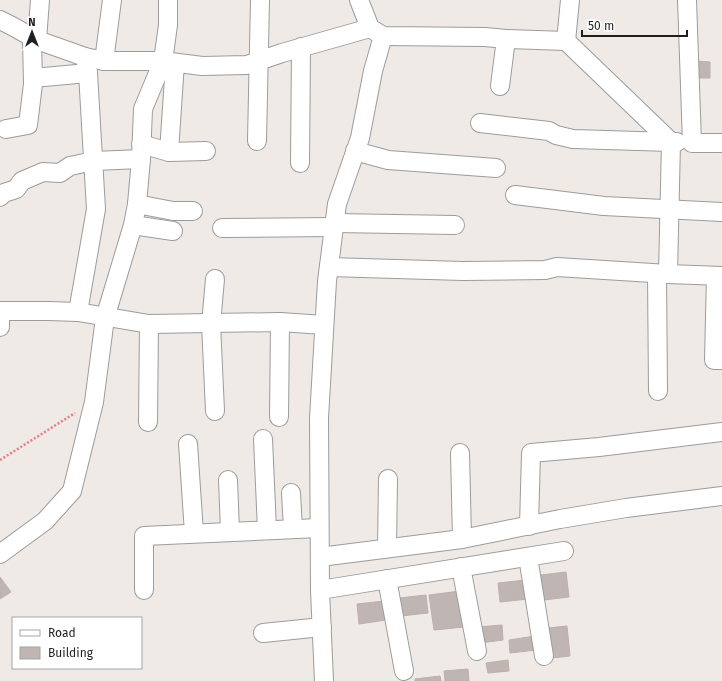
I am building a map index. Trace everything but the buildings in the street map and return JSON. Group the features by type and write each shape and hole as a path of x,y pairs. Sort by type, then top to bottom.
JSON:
{"street":[{"path":"6,129 28,125 33,78 34,39 40,0"},
{"path":"104,61 112,0"},
{"path":"168,0 169,152"},
{"path":"257,141 260,0"},
{"path":"324,681 320,590 319,418 324,325 329,267 337,204 360,138 373,71 376,32 359,0"},
{"path":"566,41 570,0"},
{"path":"687,0 692,143"},
{"path":"0,20 34,39 87,65"},
{"path":"33,78 104,61 169,62 202,66 240,66 301,47 376,32 566,41 671,142 669,209 662,274 658,391"},
{"path":"500,86 506,39"},
{"path":"300,163 301,47"},
{"path":"0,554 45,521 72,491 94,402 105,318 133,225 137,204 144,109 169,62"},
{"path":"78,312 96,210 87,65"},
{"path":"480,123 549,132 573,139 722,143"},
{"path":"0,197 16,189 22,180 42,172 60,173 70,166 141,151 206,151"},
{"path":"355,151 388,160 496,168"},
{"path":"515,195 604,206 722,212"},
{"path":"137,204 173,211 193,211"},
{"path":"133,225 172,231"},
{"path":"222,228 334,225 455,225"},
{"path":"329,267 463,271 545,270 557,267 719,276 714,360 722,360"},
{"path":"215,279 211,324 215,412"},
{"path":"0,327 0,311 78,312 105,318 149,324 280,322 324,325"},
{"path":"279,417 280,322"},
{"path":"148,422 149,324"},
{"path":"529,526 531,453 599,447 722,432"},
{"path":"263,438 267,530"},
{"path":"188,444 194,533"},
{"path":"460,453 462,539"},
{"path":"387,548 388,479"},
{"path":"228,480 230,531"},
{"path":"291,493 292,529"},
{"path":"320,558 462,539 618,509 722,496"},
{"path":"144,590 144,536 319,528"},
{"path":"320,590 564,551"},
{"path":"528,557 544,656"},
{"path":"461,567 476,651"},
{"path":"387,579 404,671"},
{"path":"263,633 322,627"}],"path":[{"path":"0,460 94,402"}]}
